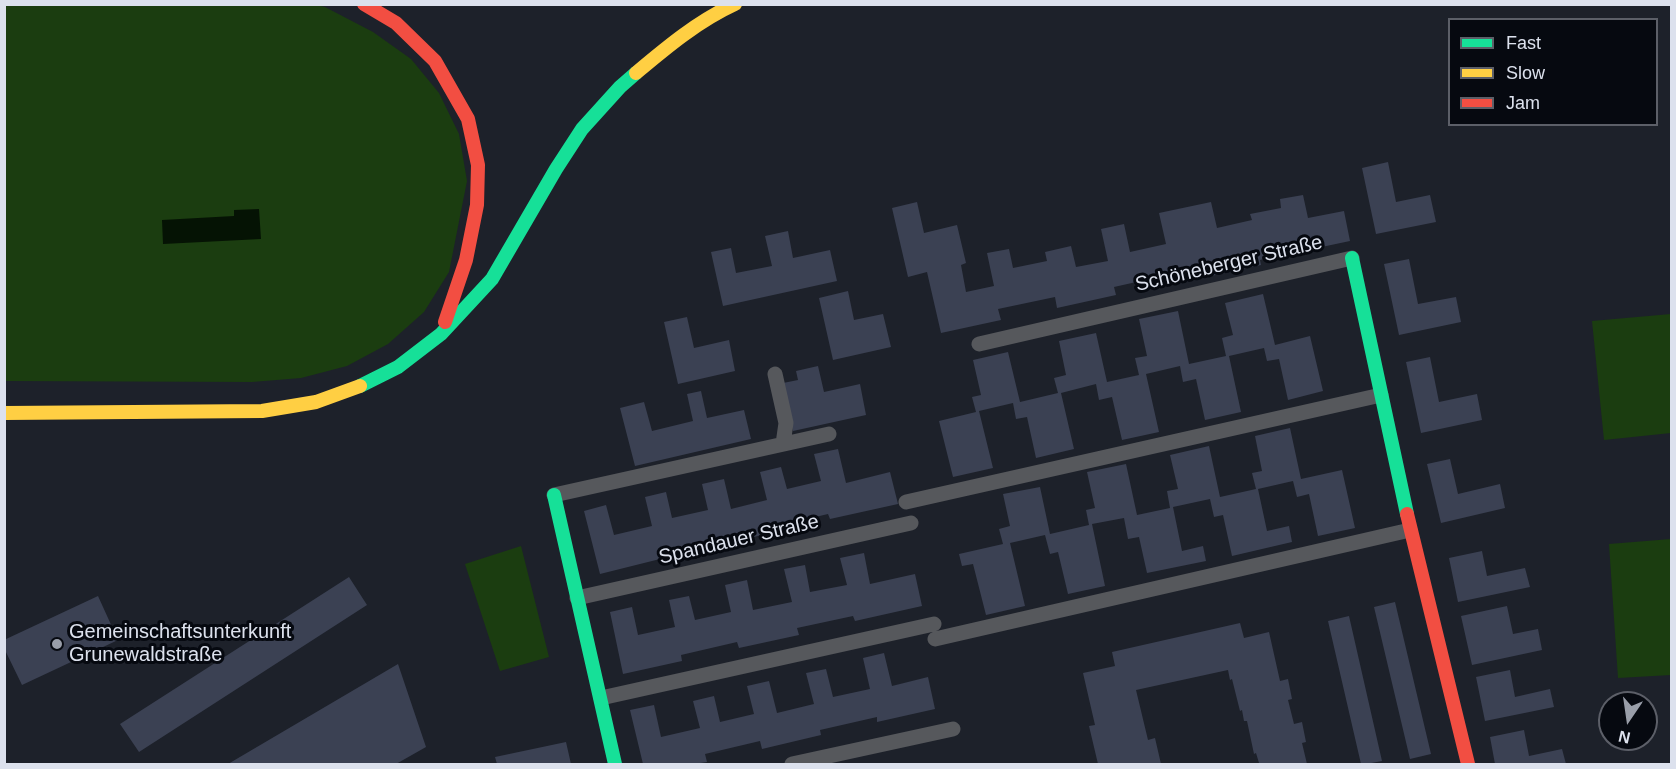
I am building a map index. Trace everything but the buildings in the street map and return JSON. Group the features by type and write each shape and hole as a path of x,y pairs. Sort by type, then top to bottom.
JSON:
{"main road":[{"path":"364,4 396,23 435,60 468,119 478,165 477,205 466,260 441,334"},
{"path":"4,413 262,411 316,402 359,386 399,367 441,334 492,279 582,129 620,87 663,50 714,14 735,4"},
{"name":"Schöneberger Straße","path":"1352,258 1410,530 1468,765"},
{"path":"554,495 615,765"}],"lane":[{"name":"Schöneberger Straße","path":"979,344 1352,258"},
{"path":"775,374 786,423 783,444"},
{"path":"906,502 1381,395"},
{"path":"554,495 829,434"},
{"name":"Spandauer Straße","path":"576,598 911,523"},
{"path":"601,698 935,631 1410,530"},
{"path":"792,765 953,729"}],"green space":[{"path":"5,5 316,5 325,7 373,32 411,59 439,93 459,134 467,181 449,272 424,312 388,344 347,366 301,378 252,382 5,381"},
{"path":"1671,314 1671,433 1604,440 1592,321"},
{"path":"1671,539 1671,675 1618,678 1609,544"},
{"path":"521,546 549,657 500,671 465,564"}],"shaded area":[{"path":"259,209 261,239 163,244 162,220 234,216 234,210"}],"traffic: fast":[{"path":"360,386 398,367 441,334 492,279 582,129 636,73"},
{"path":"1352,258 1407,514"},
{"path":"554,495 615,764"}],"traffic: slow":[{"path":"636,73 696,26 735,4"},
{"path":"4,413 262,411 316,402 360,386"}],"traffic: jam":[{"path":"364,4 396,23 435,61 468,119 478,165 477,205 466,260 445,322"},
{"path":"1407,514 1468,764"}],"place":[{"name":"Gemeinschaftsunterkunft Grunewaldstraße","path":"57,644"}]}
